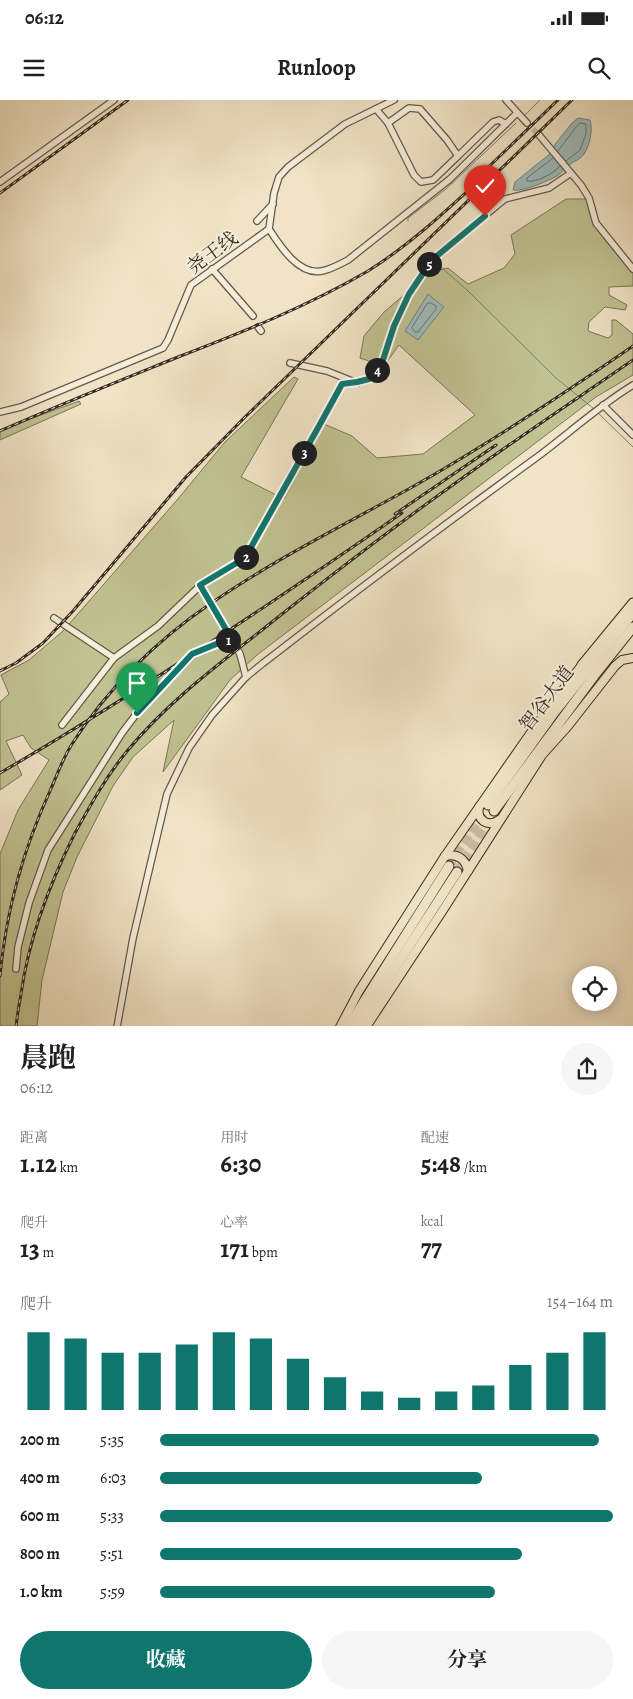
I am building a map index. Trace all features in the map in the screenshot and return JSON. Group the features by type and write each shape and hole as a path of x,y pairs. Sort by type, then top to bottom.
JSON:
{"highway":[{"path":"582,665 633,604"},
{"name":"智谷大道","path":"491,809 554,713 633,613"},
{"name":"智谷大道","path":"491,809 633,627"},
{"path":"542,755 633,634"},
{"path":"348,1026 453,869"}],"main road":[{"path":"366,1026 468,871 491,809 532,731 633,597"},
{"path":"348,1026 359,991 444,856 542,755 568,726 615,666 622,660 633,658"},
{"path":"444,856 460,857 466,863 468,871"}],"street":[{"path":"0,182 114,100"},
{"path":"394,100 339,128 288,167 279,177 274,193 269,229 280,245 302,267 320,272 348,260 450,179 517,113"},
{"path":"506,100 527,123"},
{"path":"388,123 409,108 420,109 448,140 458,156"},
{"path":"376,109 388,123 414,174 421,182 433,180 493,122 499,120 506,124"},
{"path":"539,135 582,185 589,198 596,223 633,269"},
{"path":"62,725 114,658 158,626 200,585 245,558 342,384 369,379 382,363 394,326 409,294 432,260 504,199 549,188 570,171"},
{"path":"257,221 273,204"},
{"name":"尧王线","path":"0,412 21,407 162,348 168,340 192,285 269,229"},
{"path":"212,270 253,316"},
{"path":"290,363 327,371 357,382"},
{"path":"118,1026 133,938 167,794 189,748 212,715 246,677 439,528 560,440 602,405 633,385"},
{"path":"602,405 633,435"},
{"path":"200,585 240,654 246,677"},
{"path":"54,618 114,658"},
{"path":"16,969 18,947 29,902 48,850 122,733 137,713 192,654 231,638"}],"green space":[{"path":"566,199 587,199 594,224 633,273 633,286 609,287 609,295 627,305 625,310 605,307 589,322 588,331 608,338 612,335 612,320 616,320 633,334 633,375 596,397 257,655 230,680 163,772 174,720 133,757 113,786 77,857 63,892 42,980 37,1026 0,1026 0,854 18,810 49,760 31,748 23,735 6,741 22,775 0,790 0,702 9,694 1,675 29,660 63,631 225,442 294,377 298,379 241,477 284,499 324,424 352,436 377,458 423,454 475,415 399,345 384,366 360,358 364,336 384,312 431,272 448,268 468,284 504,268 515,254 511,235"},
{"path":"79,401 81,404 0,440 0,430"}],"water":[{"path":"578,118 590,120 591,124 589,142 583,156 553,178 529,188 513,190 515,182 551,153 556,143"},
{"path":"428,294 444,307 418,340 405,331"}],"waterway":[{"path":"525,115 540,100"},
{"path":"408,221 408,218 446,189 516,123"},
{"path":"436,260 443,269 467,290 556,378 594,409"},
{"path":"598,413 633,447"}],"tunnel":[{"path":"527,123 539,135"},
{"path":"449,866 488,805"},
{"path":"457,872 494,811"}],"railway":[{"path":"0,193 128,100"},
{"path":"477,178 558,100"},
{"path":"0,671 16,663 43,643 73,611 186,477 245,417 572,100"},
{"path":"0,431 251,328 345,284 384,261 429,226 485,175"},
{"path":"0,976 11,904 24,858 40,813 69,749 101,704 134,667 171,633 210,604 285,557 414,486 498,436 633,346"},
{"path":"16,1026 29,952 41,912 57,872 75,833 113,769 145,731 199,680 363,551 495,454 633,360"},
{"path":"395,514 496,445"},
{"path":"0,773 52,743 204,647 402,513"}],"route":[{"path":"137,713 192,654 231,638 200,585 245,558 342,384 369,379 382,363 394,326 409,294 432,260 485,216"}]}
